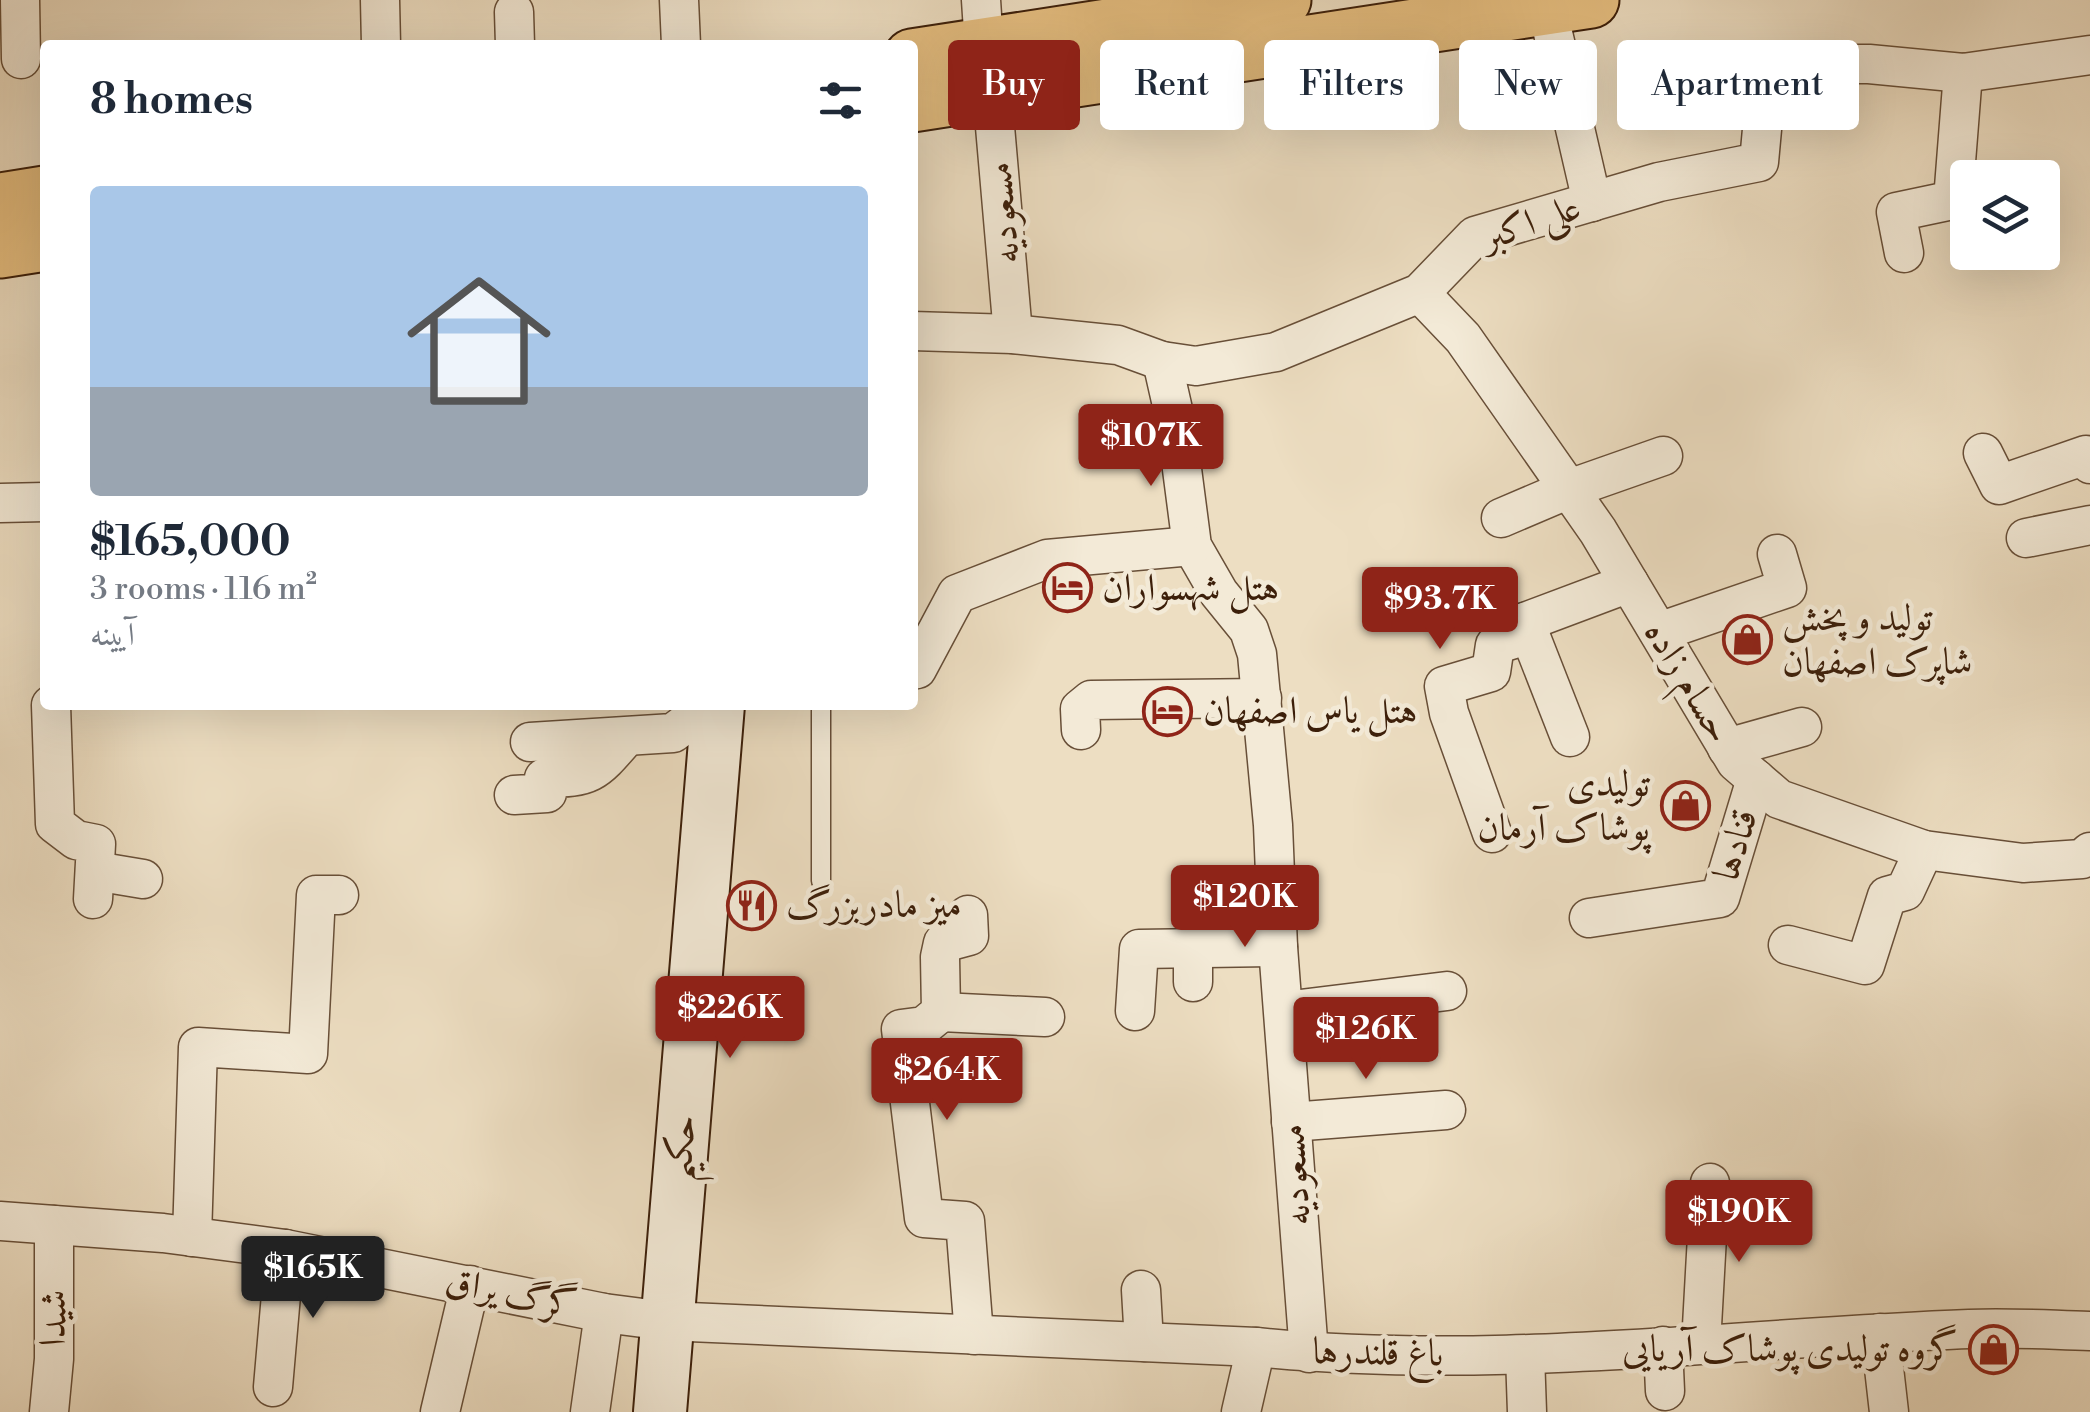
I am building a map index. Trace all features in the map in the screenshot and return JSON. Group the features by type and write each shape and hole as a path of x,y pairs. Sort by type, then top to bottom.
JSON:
{"main road":[{"path":"1025,40 1283,0"},
{"path":"1066,40 1569,3"},
{"path":"918,56 948,52"},
{"path":"918,99 948,76"},
{"path":"0,201 40,195"},
{"path":"0,250 40,244"},
{"name":"حکیم","path":"660,1412 718,710"}],"street":[{"path":"20,0 22,59"},
{"path":"380,0 381,40"},
{"path":"679,0 681,40"},
{"path":"1569,3 1592,202"},
{"name":"علی اکبر","path":"918,331 1013,334 1118,344 1162,361 1196,366 1276,352 1420,293 1475,236 1658,182 1759,162 1768,64 1869,64 1963,72 2090,55"},
{"path":"1904,253 1896,212 1952,200 1963,72"},
{"name":"مسعودیه","path":"994,130 1013,334"},
{"name":"حسام زاده","path":"1420,293 1463,338 1568,489 1630,583 1736,762 1779,799 1924,850 2023,862 2082,859 2090,852"},
{"name":"مسعودیه","path":"1162,361 1176,422 1192,546 1220,593 1249,630 1257,654 1273,825 1278,946 1309,1353"},
{"path":"1983,453 1999,485 2086,455 2090,464"},
{"path":"1500,518 1663,456"},
{"path":"0,503 40,502"},
{"path":"2026,538 2090,525"},
{"path":"918,667 957,594 1047,558 1192,546"},
{"path":"1658,632 1788,588 1777,554"},
{"path":"1492,833 1444,686 1492,672 1495,645 1514,639 1525,622 1630,583"},
{"path":"1525,622 1570,738"},
{"path":"1081,730 1080,709 1091,700 1262,698"},
{"path":"51,710 55,824 76,840 96,844 94,885 143,880"},
{"path":"530,742 674,733 702,710"},
{"path":"1727,748 1802,727"},
{"path":"514,795 547,793 544,778 582,778 604,764 626,738"},
{"name":"قنادها","path":"1588,918 1720,898 1756,779"},
{"path":"1788,945 1864,965 1887,896 1905,891 1924,850"},
{"path":"192,1237 198,1047 308,1054 316,894 339,894"},
{"path":"941,1012 943,943 969,936 968,915"},
{"path":"1135,1010 1139,949 1193,965 1278,946"},
{"path":"1284,1011 1447,991"},
{"path":"974,1335 965,1221 924,1218 902,1029 924,1026 941,1012 1044,1017"},
{"path":"1291,1122 1446,1110"},
{"path":"1701,1344 1710,1183"},
{"name":"گرگ یراق","path":"0,1221 285,1249 604,1314 666,1321"},
{"name":"شیدا","path":"50,1412 54,1224"},
{"path":"273,1387 285,1249"},
{"path":"440,1412 470,1285"},
{"path":"1141,1290 1144,1342"},
{"path":"590,1412 604,1314"},
{"name":"باغ قلندرها","path":"666,1321 1256,1347 1309,1353 1525,1354 1973,1328 2090,1330"},
{"path":"1880,1333 1889,1412"},
{"path":"1663,1346 1665,1391"},
{"path":"1241,1412 1256,1347"},
{"path":"1525,1354 1527,1412"}],"lane":[{"name":"حکیم","path":"649,1412 708,710"},
{"path":"821,710 821,881"}],"place":[{"name":"هتل شهسواران","path":"1067,588"},
{"name":"تولید و پخش شاپرک اصفهان","path":"1747,640"},
{"name":"هتل یاس اصفهان","path":"1168,711"},
{"name":"تولیدی پوشاک آرمان","path":"1685,806"},
{"name":"میز مادربزرگ","path":"751,905"},
{"name":"گروه تولیدی پوشاک آریایی","path":"1993,1349"}]}
